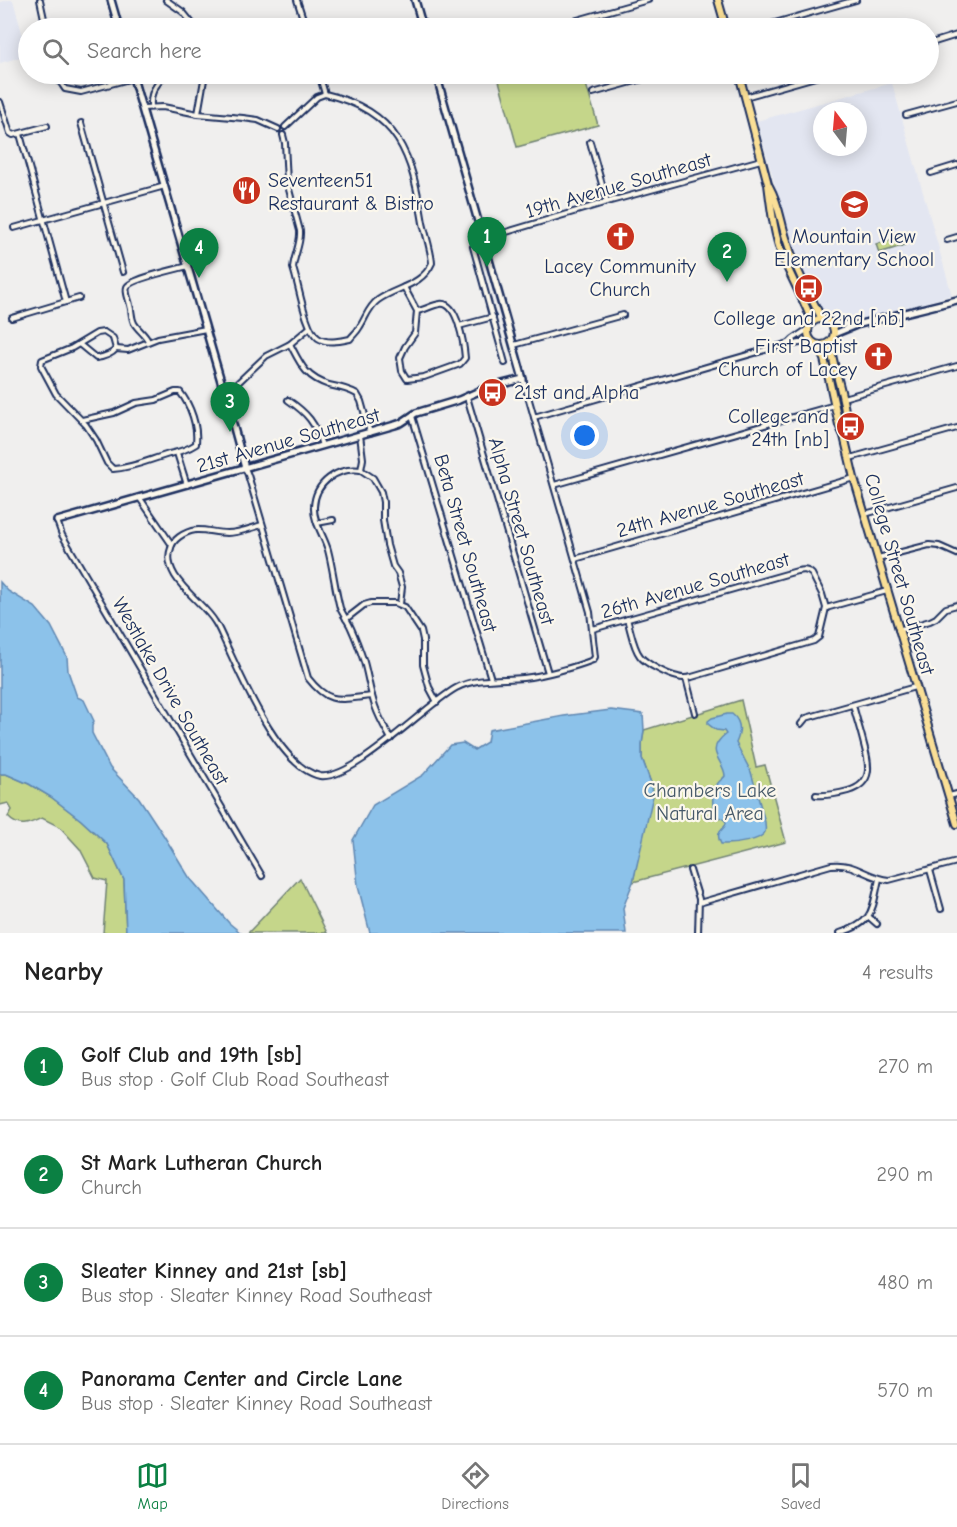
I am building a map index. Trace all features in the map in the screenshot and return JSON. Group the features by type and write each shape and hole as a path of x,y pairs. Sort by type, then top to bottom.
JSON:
{"main road":[{"path":"718,0 723,18"},
{"path":"742,84 768,184 778,242 809,314 809,327 809,338 814,343 822,345 830,342 834,334 831,323 822,319 816,320 809,327"},
{"path":"768,184 777,201 786,240 793,258 822,319"},
{"name":"College Street Southeast","path":"830,342 831,358 847,423 844,436"},
{"name":"College Street Southeast","path":"814,343 824,359 854,478 957,824"}],"street":[{"path":"40,0 44,18"},
{"path":"111,0 116,18"},
{"path":"166,0 188,18"},
{"path":"297,0 303,18"},
{"path":"415,0 420,18"},
{"path":"584,18 648,0"},
{"path":"792,18 856,0"},
{"path":"939,41 957,35"},
{"path":"63,84 66,88 81,92 107,84"},
{"path":"135,84 308,678 328,697 339,699 372,696"},
{"path":"151,107 150,97 157,84"},
{"path":"198,114 203,84"},
{"path":"322,84 325,94"},
{"path":"262,525 229,533 204,530 185,532 172,545 169,557 170,566 174,575 215,622 255,705 287,754 303,769 322,776 344,771 391,739 455,688 466,684 548,673 593,660 596,657 590,612 439,84"},
{"path":"593,93 625,84"},
{"path":"745,97 791,84"},
{"path":"283,135 287,182 300,231 293,268 309,328 320,339 329,342 350,339 377,301 420,279 432,263 420,202 407,156 390,129 375,116 362,107 325,94 317,97 285,127"},
{"path":"906,115 957,101"},
{"path":"0,102 8,130 13,135 47,126"},
{"path":"141,108 163,107 198,114 258,120 278,129"},
{"path":"81,123 123,272"},
{"path":"20,134 66,302"},
{"path":"590,142 607,202"},
{"name":"19th Avenue Southeast","path":"483,239 761,160"},
{"path":"931,173 957,165"},
{"path":"14,228 165,186"},
{"path":"947,240 957,237"},
{"path":"473,247 505,363"},
{"path":"148,341 132,320 126,289 129,283 188,266"},
{"path":"404,287 417,311 415,333 400,358 402,371 407,379 424,377 460,364 465,358 459,326 449,307 445,304 417,311"},
{"path":"12,318 79,298"},
{"path":"834,334 856,325 957,300"},
{"path":"514,345 623,315"},
{"path":"459,326 493,317"},
{"path":"831,323 856,325"},
{"path":"789,343 809,327"},
{"path":"225,395 266,356 290,344 309,328"},
{"path":"79,344 96,358 103,357 116,349 128,350 148,341 206,329"},
{"path":"82,420 114,413 136,403 156,400 175,392 180,393 194,421 197,434 196,444 187,450 139,464 113,469 107,463 96,440 82,420 56,394 41,366 42,360 72,348 97,333 104,332 113,338 116,349"},
{"path":"534,417 789,343 814,343"},
{"path":"290,344 308,375 357,394 369,433"},
{"path":"842,398 957,366"},
{"name":"21st Avenue Southeast","path":"57,521 369,433 401,423 412,415 467,397 486,388 523,379"},
{"name":"Alpha Street Southeast","path":"467,397 548,673"},
{"path":"288,400 312,420 322,446"},
{"path":"554,485 835,405"},
{"name":"Beta Street Southeast","path":"412,415 491,680"},
{"path":"849,458 957,428"},
{"path":"360,435 363,459 361,470"},
{"path":"177,453 187,485"},
{"path":"391,739 380,720 362,657 350,626 341,611 328,550 314,516 317,494 324,483 337,472 353,468 361,470 373,478 381,492 384,534 402,587 400,604"},
{"name":"24th Avenue Southeast","path":"575,559 854,478"},
{"path":"865,514 957,488"},
{"path":"139,497 172,545"},
{"path":"318,523 333,520"},
{"name":"Westlake Drive Southeast","path":"57,521 62,535 262,876"},
{"path":"878,558 929,545 939,546 957,554"},
{"name":"26th Avenue Southeast","path":"593,629 802,570 812,574 826,608"},
{"path":"627,619 640,657 679,678 686,678 814,641 819,637 826,608 887,591"},
{"path":"346,619 363,605 371,603 400,604 405,607 421,631 423,665 429,687 437,702"},
{"path":"898,630 930,621 946,608 957,605"},
{"path":"686,678 695,713"},
{"path":"801,724 806,718 915,687"},
{"path":"816,795 830,796 856,789 865,781 869,762 853,705"},
{"path":"949,796 957,794"},
{"path":"850,865 852,857"},
{"path":"699,903 837,864 850,865 879,879 889,880 957,862"},
{"path":"690,870 699,903 698,933"},
{"path":"930,870 940,909"},
{"path":"840,933 855,928 869,917 879,879"},
{"path":"869,917 877,924"}],"shaded area":[{"path":"13,0 18,18 18,58 0,63 0,2"},
{"name":"Mountain View Elementary School","path":"892,84 952,295 847,322 834,320 819,306 797,262 757,121 813,105 813,156 867,156 867,102 824,102"}],"green space":[{"path":"500,84 586,84 598,125 517,147"},
{"path":"903,236 905,245 879,253 876,244"},
{"name":"Chambers Lake Natural Area","path":"741,700 756,767 765,765 786,842 633,882 652,786 642,758 644,730"},
{"path":"0,774 6,774 29,784 51,797 107,844 124,880 126,933 103,933 107,881 95,878 80,849 60,827 42,818 20,824 8,817 12,810 8,803 0,805"},
{"path":"300,878 327,933 248,933"}],"water":[{"path":"0,582 8,591 35,607 51,626 67,657 68,671 77,697 84,700 94,721 92,733 110,768 139,798 189,877 229,923 241,933 126,933 124,880 107,844 51,797 29,784 6,774 0,774"},
{"path":"611,710 643,714 642,758 652,786 653,796 633,882 623,908 626,933 370,933 358,886 353,840 373,805 423,775 450,745 463,743 474,750 487,742 489,730"},
{"path":"732,714 739,724 740,731 736,743 751,772 765,822 765,832 753,840 721,844 719,833 726,822 715,813 713,795 716,786 725,776 715,751 716,746 726,734 724,731 716,730 708,724 708,721"}],"place":[{"name":"Seventeen51 Restaurant & Bistro","path":"247,191"},
{"name":"Mountain View Elementary School","path":"854,205"},
{"name":"Lacey Community Church","path":"620,236"},
{"name":"Golf Club and 19th [sb]","path":"487,267"},
{"name":"Panorama Center and Circle Lane","path":"199,278"},
{"name":"St Mark Lutheran Church","path":"727,282"},
{"name":"College and 22nd [nb]","path":"809,288"},
{"name":"First Baptist Church of Lacey","path":"878,357"},
{"name":"21st and Alpha","path":"493,392"},
{"name":"College and 24th [nb]","path":"850,427"},
{"name":"Sleater Kinney and 21st [sb]","path":"230,432"}]}
